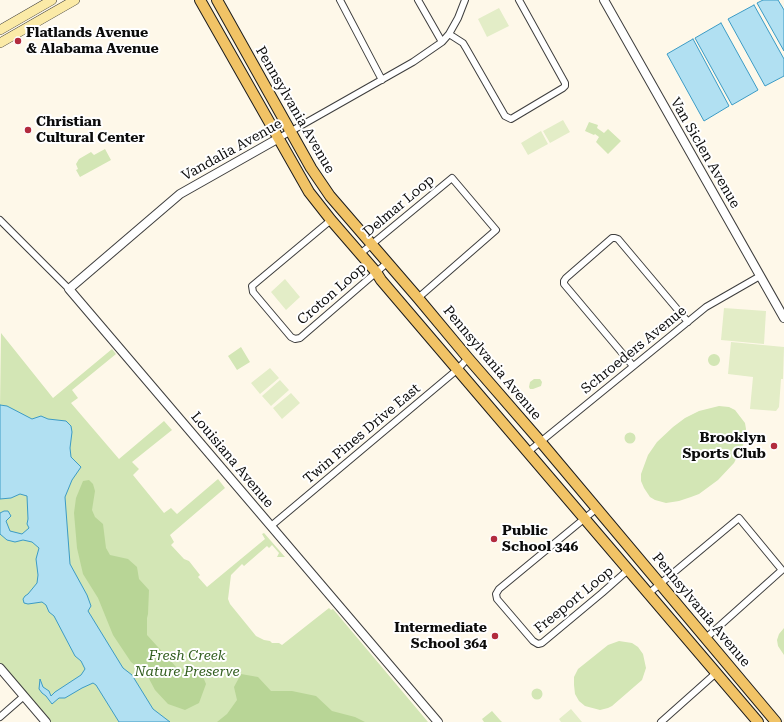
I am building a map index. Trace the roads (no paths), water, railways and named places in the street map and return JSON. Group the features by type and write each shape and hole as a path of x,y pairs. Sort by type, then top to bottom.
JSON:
{"main road":[{"path":"0,43 75,0"},
{"name":"Pennsylvania Avenue","path":"200,0 309,192 381,280 758,722"},
{"name":"Pennsylvania Avenue","path":"217,0 290,133 320,183 706,638 773,721"},
{"path":"0,30 47,1"}],"street":[{"path":"340,0 382,80"},
{"path":"418,0 442,42"},
{"name":"Vandalia Avenue","path":"69,289 180,194 414,62 442,42 449,34 458,18 465,0"},
{"path":"449,34 463,43 505,116 511,119 565,86 565,83 519,0"},
{"name":"Van Siclen Avenue","path":"604,0 784,318"},
{"path":"47,1 51,14"},
{"name":"Delmar Loop","path":"360,254 452,178 496,230 418,298"},
{"name":"Louisiana Avenue","path":"0,220 69,289 438,722"},
{"name":"Croton Loop","path":"331,220 252,286 253,292 291,337 295,339 300,338 387,263"},
{"path":"633,366 564,284 566,278 612,238 618,239 688,322"},
{"name":"Schroeders Avenue","path":"528,452 706,307 760,276"},
{"name":"Twin Pines Drive East","path":"271,526 458,369 468,358"},
{"name":"Freeport Loop","path":"596,509 499,589 496,594 497,599 533,641 538,644 542,643 628,570"},
{"path":"648,594 739,518 782,570 706,638"},
{"path":"0,668 46,722"},
{"path":"661,722 716,673"},
{"path":"0,717 24,696"}],"water":[{"path":"763,0 778,0 784,10 784,51 757,3"},
{"path":"754,5 784,59 784,76 765,86 728,19"},
{"path":"721,23 758,90 732,105 695,38"},
{"path":"693,39 729,106 704,121 667,54"},
{"path":"0,405 7,406 32,419 41,416 48,419 66,421 71,426 71,457 81,467 72,480 65,497 70,564 87,595 91,606 88,611 123,668 132,675 153,709 170,722 119,722 96,685 93,683 65,698 59,698 52,704 39,689 40,679 43,687 49,691 51,696 81,675 85,669 81,661 75,656 54,616 49,612 46,605 42,602 28,604 24,603 23,599 37,583 38,575 36,559 39,548 32,542 23,540 15,542 7,540 0,534 0,513 4,511 8,511 11,516 6,521 10,531 22,534 29,528 27,524 27,496 20,494 11,498 0,499"}],"place":[{"name":"Flatlands Avenue & Alabama Avenue","path":"18,41"},
{"name":"Christian Cultural Center","path":"28,130"},
{"name":"Brooklyn Sports Club","path":"774,446"},
{"name":"Public School 346","path":"494,539"},
{"name":"Intermediate School 364","path":"495,636"}],"park label":[{"name":"Fresh Creek Nature Preserve","path":"187,664"}]}
